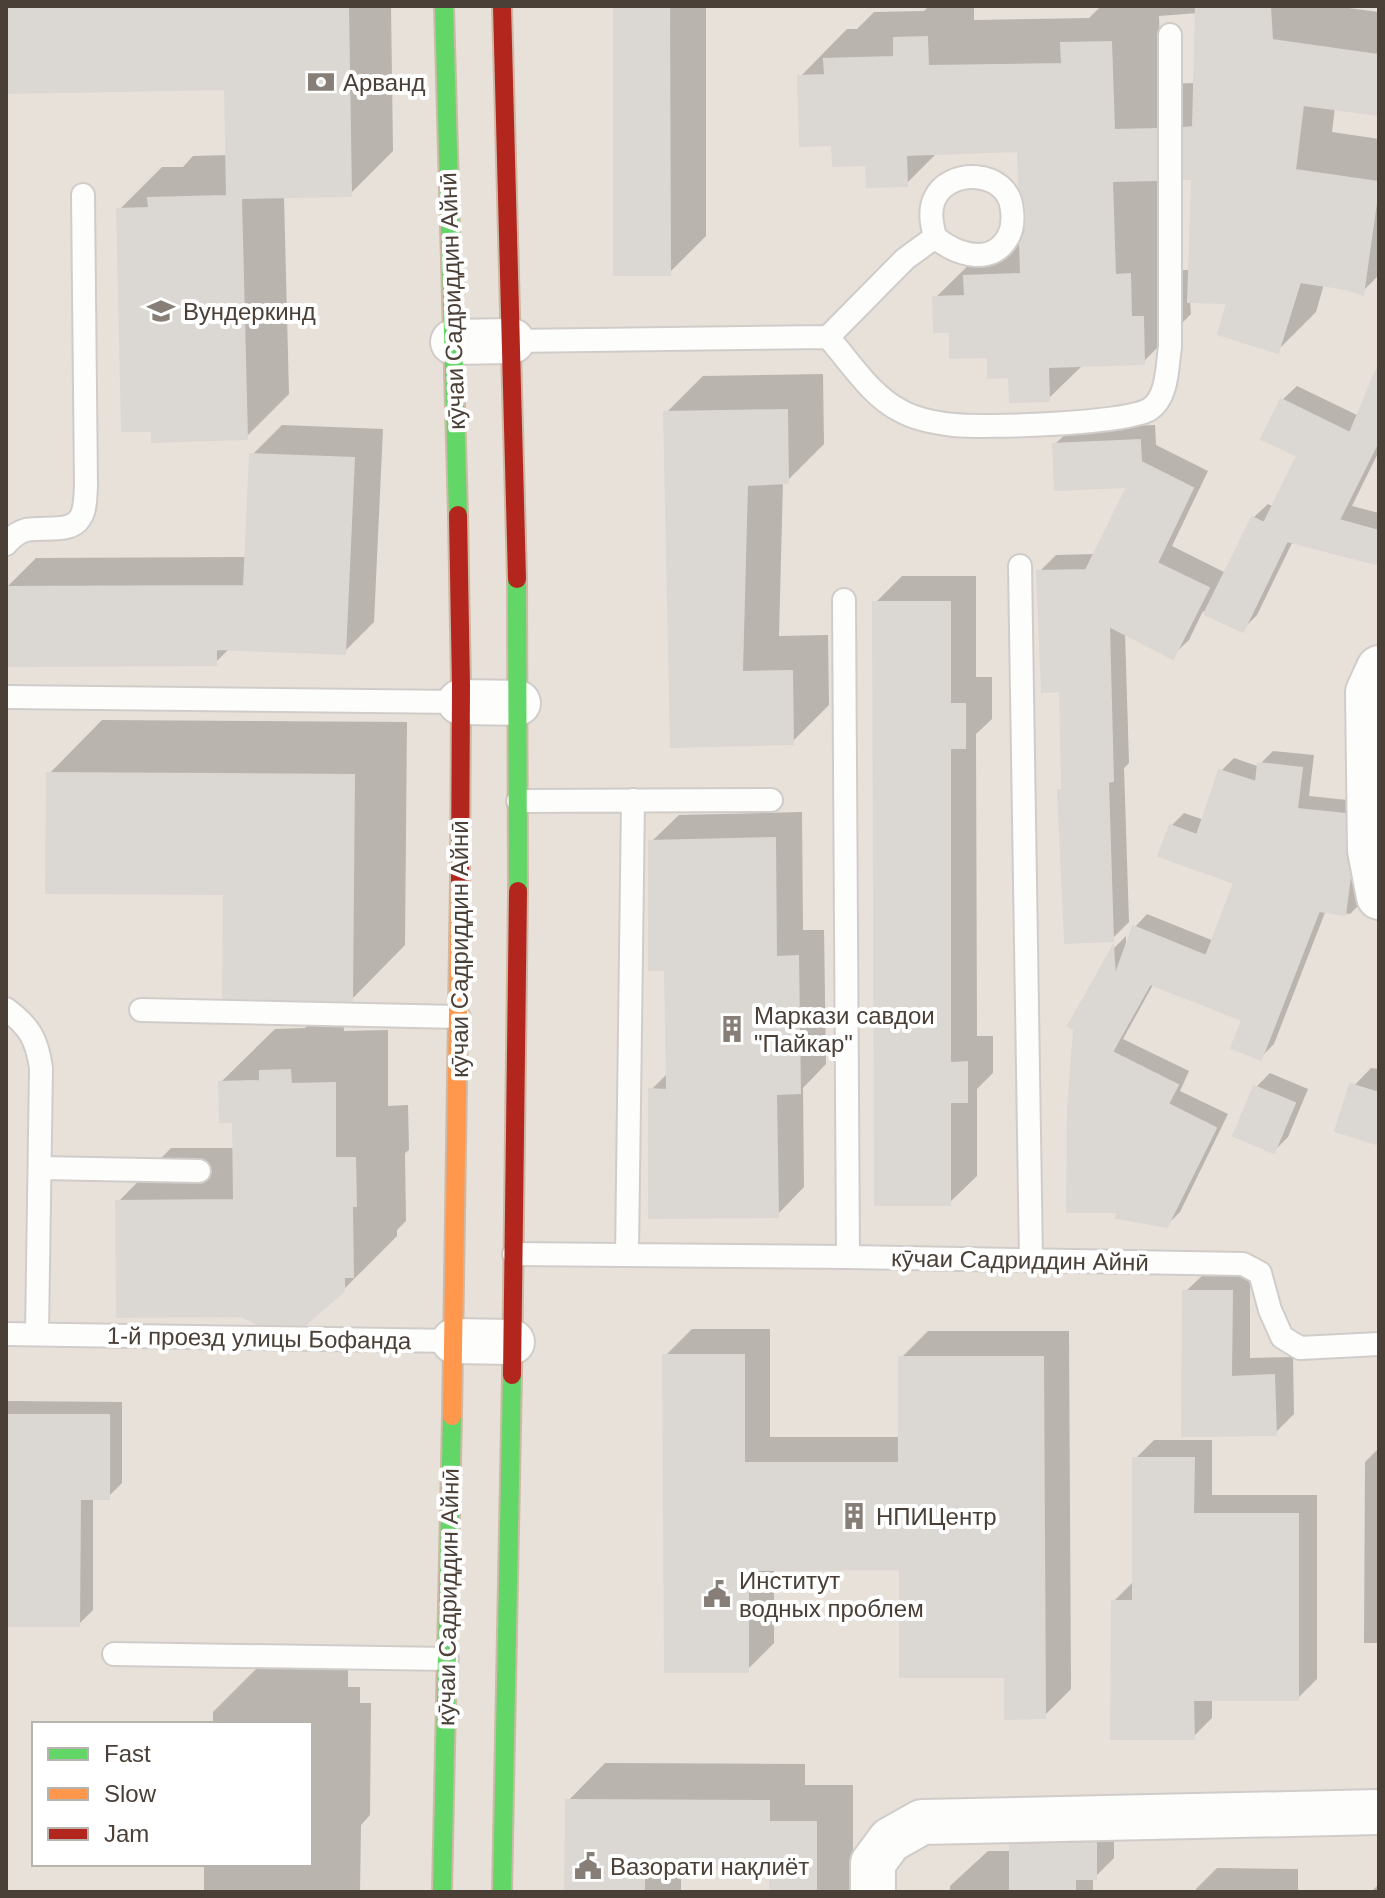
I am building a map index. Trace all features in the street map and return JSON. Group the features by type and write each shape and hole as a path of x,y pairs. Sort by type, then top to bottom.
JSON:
{"highway":[{"name":"кӯчаи Садриддин Айнӣ","path":"442,1892 459,1017 460,702 459,550 444,6"},
{"path":"502,6 518,703 514,1254 502,1892"}],"street":[{"path":"453,342 512,341"},
{"path":"1379,668 1368,692 1374,791 1370,850 1379,897"},
{"path":"460,702 518,703"},
{"name":"1-й проезд улицы Бофанда","path":"454,1341 512,1342"},
{"path":"873,1892 873,1863 890,1840 922,1822 1379,1812"}],"lane":[{"path":"828,337 879,396 900,411 926,421 955,425 1008,425 1101,420 1149,410 1159,399 1166,380 1170,347 1170,35"},
{"path":"6,544 27,529 70,526 80,519 84,507 83,195"},
{"path":"512,341 828,337 905,259 935,237"},
{"path":"1020,566 1031,1260"},
{"path":"844,600 848,1257"},
{"path":"6,697 460,702"},
{"path":"627,1254 633,800"},
{"path":"518,801 771,800"},
{"path":"6,1009 31,1034 38,1048 41,1068 37,1334"},
{"path":"141,1010 459,1017"},
{"path":"40,1168 199,1171"},
{"name":"кӯчаи Садриддин Айнӣ","path":"514,1254 1243,1264 1260,1273 1270,1310 1282,1337 1300,1348 1379,1344"},
{"name":"1-й проезд улицы Бофанда","path":"6,1334 454,1341"},
{"path":"114,1654 447,1659"}],"shaded area":[{"path":"6,6 1379,6 1379,1892 6,1892"}],"building":[{"path":"6,6 348,6 351,196 241,198 247,439 152,442 152,431 122,431 117,209 149,208 148,198 227,196 225,89 6,93"},
{"path":"614,6 669,6 670,275 614,275"},
{"path":"1196,6 1270,6 1272,40 1379,55 1379,115 1303,105 1295,170 1379,182 1363,295 1346,289 1300,282 1278,353 1218,334 1227,303 1188,302 1192,179 1184,179 1184,128 1193,127"},
{"path":"927,37 928,66 1062,64 1061,43 1111,42 1114,130 1156,129 1156,180 1112,181 1115,275 1130,274 1131,317 1143,317 1144,364 1048,367 1049,401 1010,402 1009,377 988,378 988,357 950,358 950,332 934,332 933,297 965,296 964,276 1021,274 1020,243 1027,216 1019,187 1018,151 906,155 907,186 867,187 866,165 833,166 832,145 800,146 798,76 825,75 824,59 894,57 894,38"},
{"path":"1378,366 1379,440 1339,520 1379,531 1379,565 1287,541 1243,632 1204,614 1252,517 1264,523 1297,456 1261,439 1281,399 1350,433"},
{"path":"787,410 788,483 747,485 742,672 792,671 793,744 671,747 664,412"},
{"path":"1140,440 1141,462 1193,488 1157,563 1209,588 1173,659 1109,626 1113,781 1108,782 1113,941 1065,943 1058,790 1062,790 1060,691 1042,692 1037,571 1086,570 1127,487 1055,490 1053,444"},
{"path":"250,454 354,458 345,654 216,649 216,665 6,666 6,587 244,586"},
{"path":"873,602 950,602 950,704 965,704 965,748 950,748 950,1063 967,1062 967,1102 950,1102 950,1205 875,1205"},
{"path":"1258,763 1302,768 1297,809 1345,814 1345,851 1350,877 1345,915 1319,911 1261,1060 1231,1048 1242,1020 1150,984 1112,1052 1178,1085 1168,1104 1216,1128 1167,1227 1116,1218 1117,1212 1067,1212 1068,1108 1074,1030 1068,1026 1113,946 1115,976 1133,926 1206,956 1234,883 1158,856 1170,825 1197,835 1219,770 1256,782"},
{"path":"47,773 354,775 352,1001 223,998 224,894 46,893"},
{"name":"Маркази савдои \"Пайкар\"","path":"775,838 776,957 798,956 800,1093 776,1094 778,1217 649,1218 649,1089 667,1090 665,970 649,970 649,841"},
{"path":"290,1070 291,1084 335,1083 335,1158 355,1158 353,1277 344,1277 344,1291 305,1325 257,1324 242,1316 117,1317 116,1201 234,1200 233,1122 220,1122 219,1082 260,1081 260,1071"},
{"path":"1350,1084 1379,1093 1379,1145 1335,1131"},
{"path":"1254,1086 1295,1103 1274,1153 1233,1136"},
{"path":"1183,1291 1232,1291 1231,1377 1274,1375 1276,1435 1182,1436"},
{"name":"НПИЦентр","path":"663,1355 744,1355 744,1463 899,1463 899,1357 1043,1357 1045,1718 1005,1719 1005,1677 900,1677 900,1569 748,1570 748,1672 665,1672"},
{"path":"6,1415 109,1415 109,1499 80,1499 79,1626 6,1626"},
{"path":"1133,1458 1194,1458 1193,1514 1298,1514 1298,1700 1193,1700 1194,1739 1111,1739 1112,1601 1133,1601"},
{"path":"566,1800 769,1801 769,1822 816,1822 816,1892 770,1892 770,1869 644,1868 644,1892 565,1892"},
{"path":"1096,1843 1096,1879 1075,1879 1075,1892 1010,1892 1010,1845"}],"traffic: fast":[{"path":"444,6 458,515"},
{"path":"517,579 518,891"},
{"path":"502,1892 512,1375"},
{"path":"442,1892 452,1416"}],"traffic: slow":[{"path":"452,1416 460,880"}],"traffic: jam":[{"path":"502,6 517,579"},
{"path":"458,515 460,880"},
{"path":"512,1375 518,891"}],"place":[{"name":"Арванд","path":"321,82"},
{"name":"Вундеркинд","path":"161,311"},
{"name":"Маркази савдои \"Пайкар\"","path":"732,1029"},
{"name":"НПИЦентр","path":"854,1516"},
{"name":"Институт водных проблем","path":"717,1594"},
{"name":"Вазорати нақлиёт","path":"588,1866"}]}
